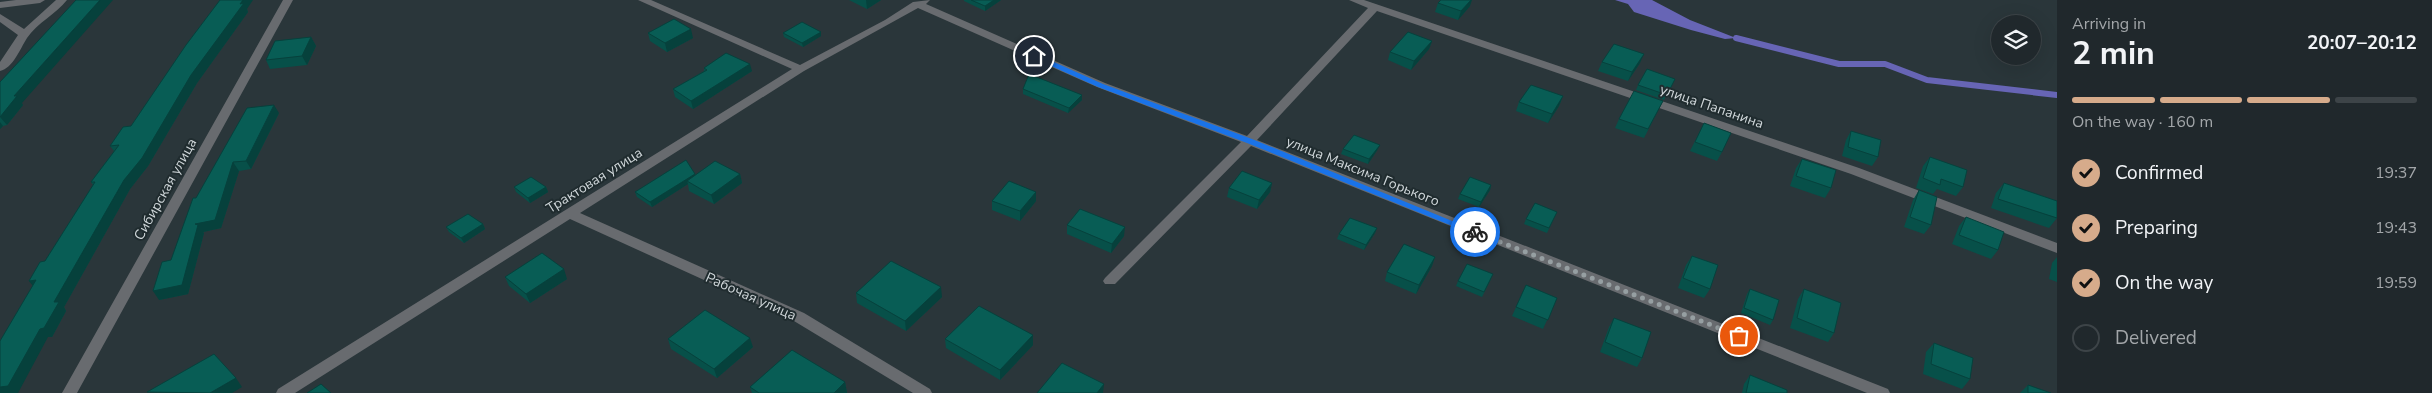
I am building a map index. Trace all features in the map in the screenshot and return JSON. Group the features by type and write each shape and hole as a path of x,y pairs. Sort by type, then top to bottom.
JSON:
{"street":[{"path":"0,5 40,0"},
{"path":"0,68 9,58 24,34 62,0"},
{"name":"Сибирская улица","path":"69,393 288,0"},
{"path":"643,0 800,69"},
{"name":"улица Папанина","path":"1354,0 1855,171 2057,248"},
{"name":"Трактовая улица","path":"283,393 800,69 921,2"},
{"name":"улица Максима Горького","path":"921,2 1101,85 1249,141 1883,393"},
{"path":"1110,281 1249,141 1375,7"},
{"path":"0,16 24,34"},
{"name":"Рабочая улица","path":"568,213 799,317 925,393"}],"shaded area":[{"path":"1615,0 1652,0 1690,20 1736,38 1725,39 1691,30 1634,12 1628,4"}],"building":[{"path":"76,0 100,0 14,96 17,96 0,117 0,82"},
{"path":"220,0 243,0 240,4 244,3 191,75 142,158 124,180 54,302 59,302 44,328 40,329 8,386 0,387 0,341 36,280 29,281 40,262 45,261 95,182 91,182 119,145 110,146 123,127 131,126 186,45"},
{"path":"971,0 994,0 985,6"},
{"path":"1441,0 1471,0 1461,11 1438,3"},
{"path":"674,19 691,29 665,43 648,33"},
{"path":"802,22 821,32 802,43 783,33"},
{"path":"1408,32 1432,41 1414,61 1390,52"},
{"path":"311,37 302,56 266,60 275,41"},
{"path":"1614,44 1644,54 1632,72 1602,62"},
{"path":"726,53 750,64 691,101 673,89 707,70 704,68"},
{"path":"1647,69 1675,79 1667,95 1638,85"},
{"path":"1029,74 1082,95 1069,108 1023,89"},
{"path":"1531,85 1563,96 1552,114 1519,102"},
{"path":"1634,91 1663,101 1648,129 1619,119"},
{"path":"274,105 246,161 233,162 215,220 195,224 198,225 182,285 153,291 162,262 171,260 193,198 196,198 247,108"},
{"path":"1704,123 1731,133 1722,152 1695,142"},
{"path":"1851,131 1881,140 1878,157 1848,147"},
{"path":"1354,135 1380,145 1369,159 1343,149"},
{"path":"1930,157 1967,170 1963,187 1941,179 1940,185 1923,178"},
{"path":"1802,159 1836,170 1831,188 1796,176"},
{"path":"686,160 695,174 650,202 635,192"},
{"path":"715,161 740,174 711,195 687,181"},
{"path":"1242,171 1272,183 1259,200 1229,188"},
{"path":"531,177 546,187 528,198 514,187"},
{"path":"1470,177 1491,185 1481,202 1460,194"},
{"path":"1009,181 1036,192 1020,211 992,201"},
{"path":"2004,183 2057,201 2057,218 1998,199"},
{"path":"1919,190 1937,197 1931,225 1910,217"},
{"path":"1535,203 1557,212 1549,228 1526,219"},
{"path":"1080,209 1125,227 1112,244 1067,225"},
{"path":"468,214 483,224 461,238 446,227"},
{"path":"1966,217 2004,232 1998,250 1959,235"},
{"path":"1350,218 1377,228 1366,245 1339,234"},
{"path":"1404,244 1435,257 1419,285 1387,272"},
{"path":"542,253 564,269 526,294 505,277"},
{"path":"1692,256 1718,265 1710,289 1683,278"},
{"path":"891,261 941,287 905,321 856,293"},
{"path":"1467,264 1493,274 1484,292 1458,281"},
{"path":"1526,285 1557,298 1548,320 1516,307"},
{"path":"1750,289 1779,300 1773,320 1744,308"},
{"path":"1804,289 1841,303 1834,333 1797,318"},
{"path":"979,306 1033,335 1000,370 945,339"},
{"path":"705,310 750,338 714,369 668,339"},
{"path":"1614,318 1651,332 1642,358 1605,342"},
{"path":"1934,343 1973,358 1970,379 1931,364"},
{"path":"792,350 845,382 834,393 759,393 750,387"},
{"path":"214,354 236,378 210,393 147,392"},
{"path":"1062,363 1104,384 1097,393 1037,393"},
{"path":"1750,375 1787,390 1787,393 1746,393"},
{"path":"321,384 331,393 307,393"},
{"path":"2028,385 2051,393 2028,393"}],"waterway":[{"path":"1736,38 1839,64 1885,64 1927,80 2057,95"}],"way so far":[{"path":"1475,232 1739,336"}],"route":[{"path":"1034,56 1101,85 1249,141 1475,232"}]}
